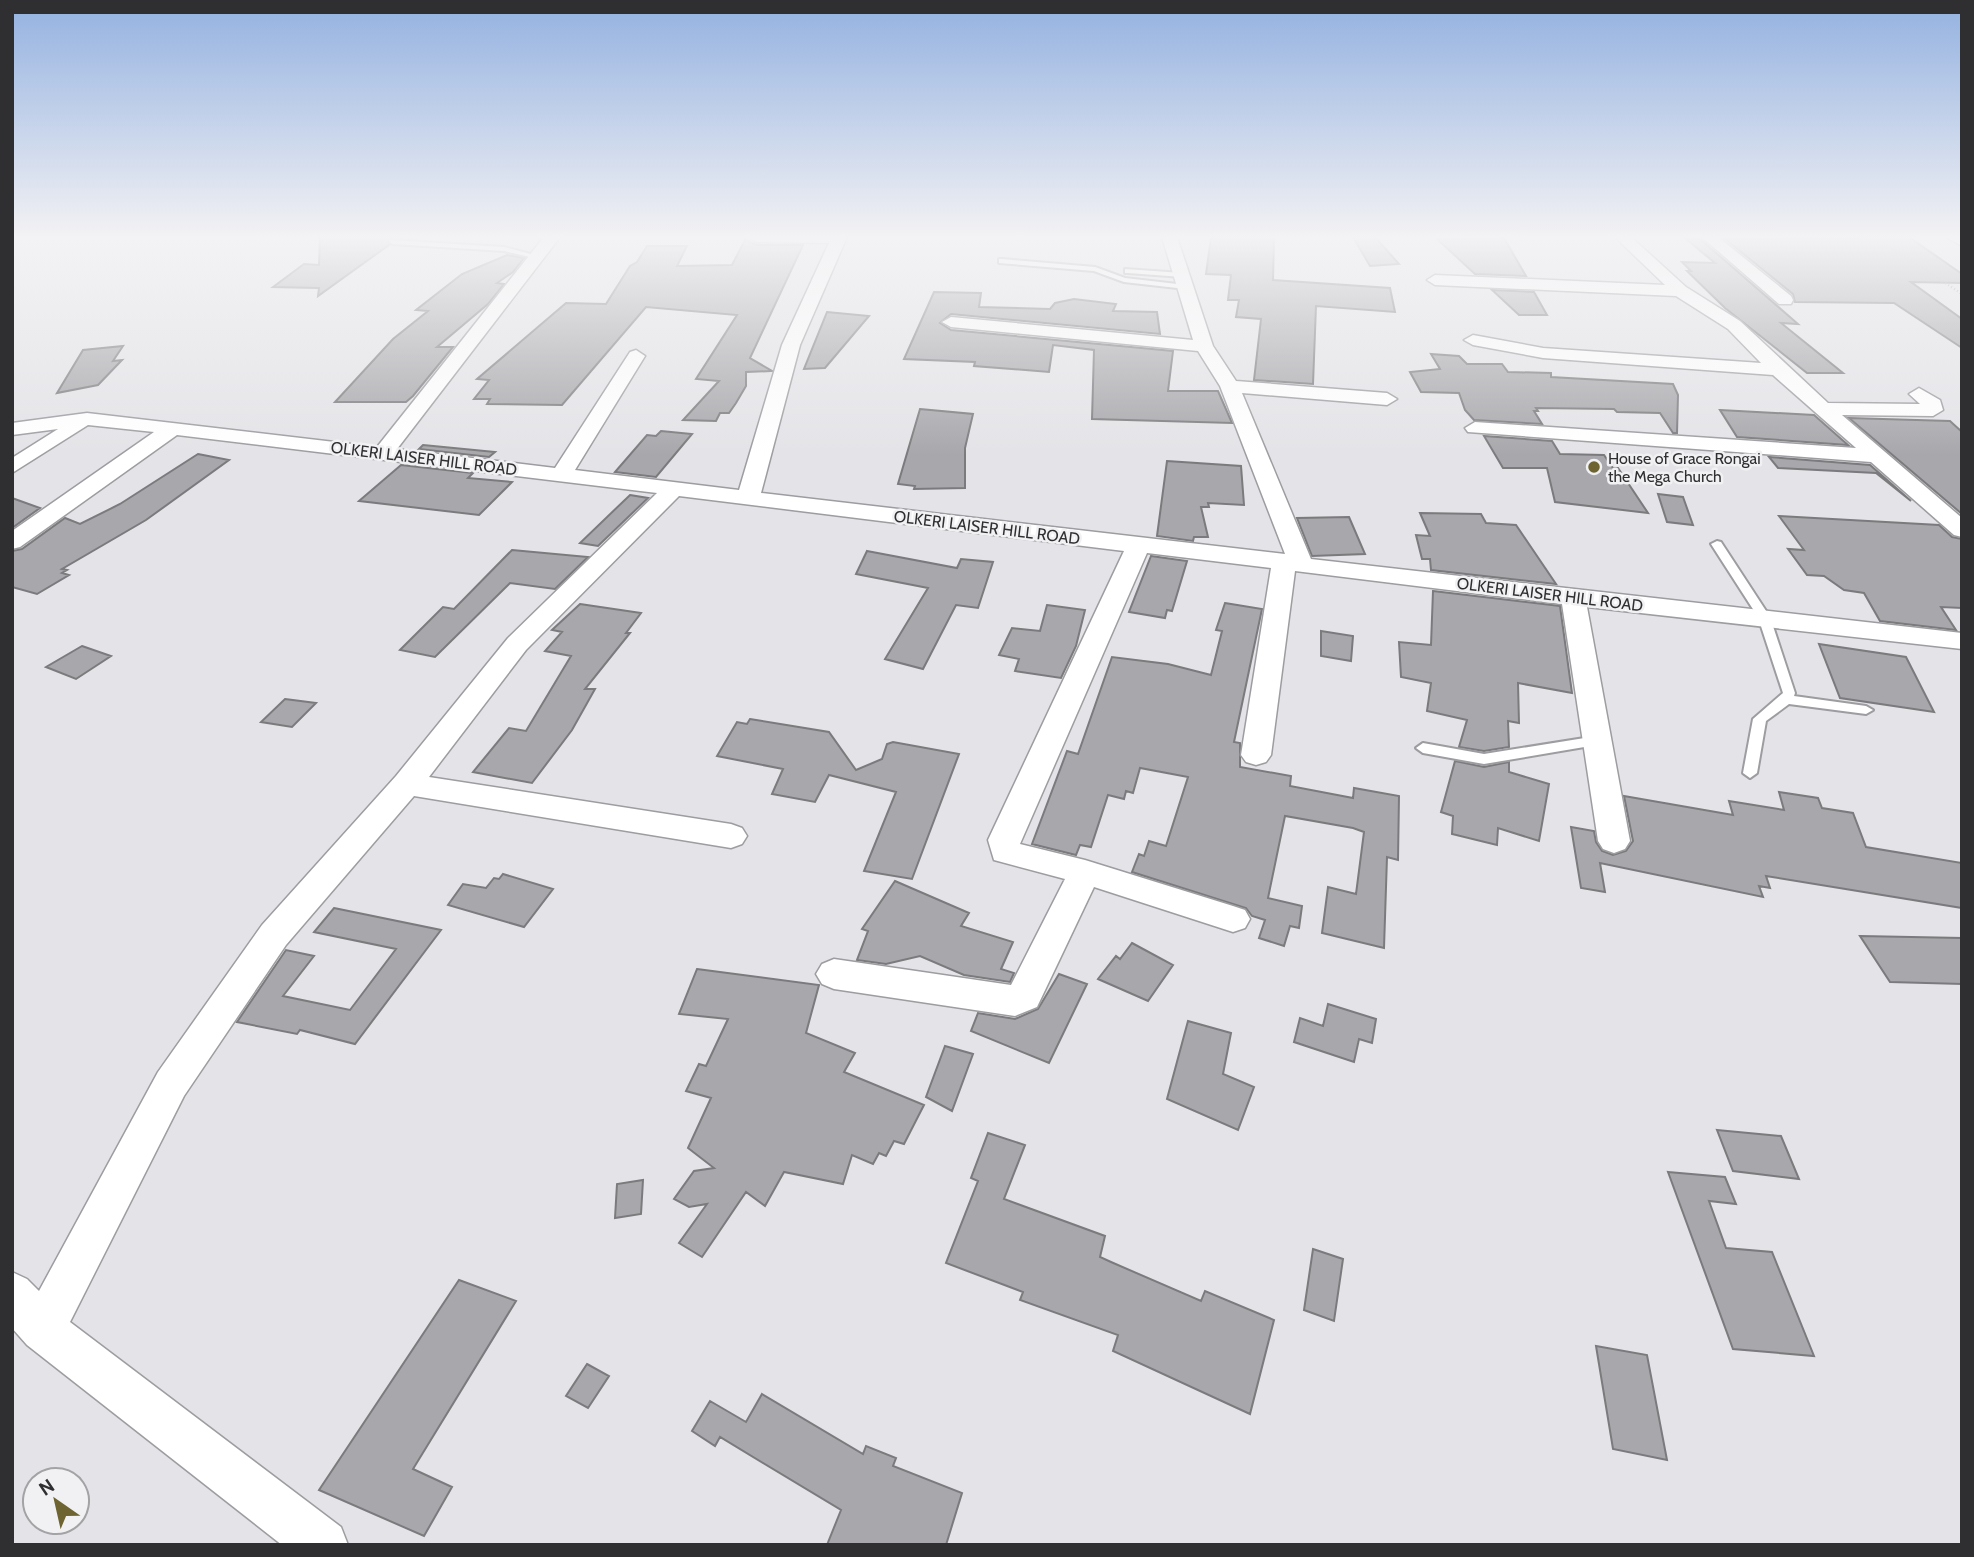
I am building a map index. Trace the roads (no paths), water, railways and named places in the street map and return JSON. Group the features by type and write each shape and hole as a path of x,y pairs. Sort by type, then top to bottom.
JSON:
{"street":[{"path":"384,452 496,310"},
{"path":"748,498 791,345 807,310"},
{"path":"1193,310 1204,346 1230,386 1293,562 1256,755"},
{"path":"1709,310 1734,325 1778,370 1962,530"},
{"path":"951,322 1204,346"},
{"path":"1473,340 1543,353 1778,370"},
{"path":"561,475 636,356"},
{"path":"1230,386 1387,399"},
{"path":"1823,409 1933,410 1933,404 1919,394"},
{"path":"12,467 87,419"},
{"name":"OLKERI LAISER HILL ROAD","path":"12,429 87,419 173,428 1573,598 1764,617 1962,641"},
{"path":"12,542 173,428"},
{"path":"1475,428 1877,456"},
{"path":"43,1329 171,1084 274,935 407,784 517,644 673,489"},
{"path":"1138,546 1003,840 1004,852 1085,872 1233,919"},
{"path":"1573,598 1614,841"},
{"path":"407,784 731,836"},
{"path":"834,974 1015,1001 1024,996 1085,872"},
{"path":"12,1294 43,1329 323,1545"}],"lane":[{"path":"1717,544 1764,617 1787,684 1786,699"},
{"path":"1750,773 1760,719 1786,699 1866,710"},
{"path":"1423,748 1484,760 1597,741"}],"place":[{"name":"House of Grace Rongai the Mega Church","path":"1594,467"}]}
